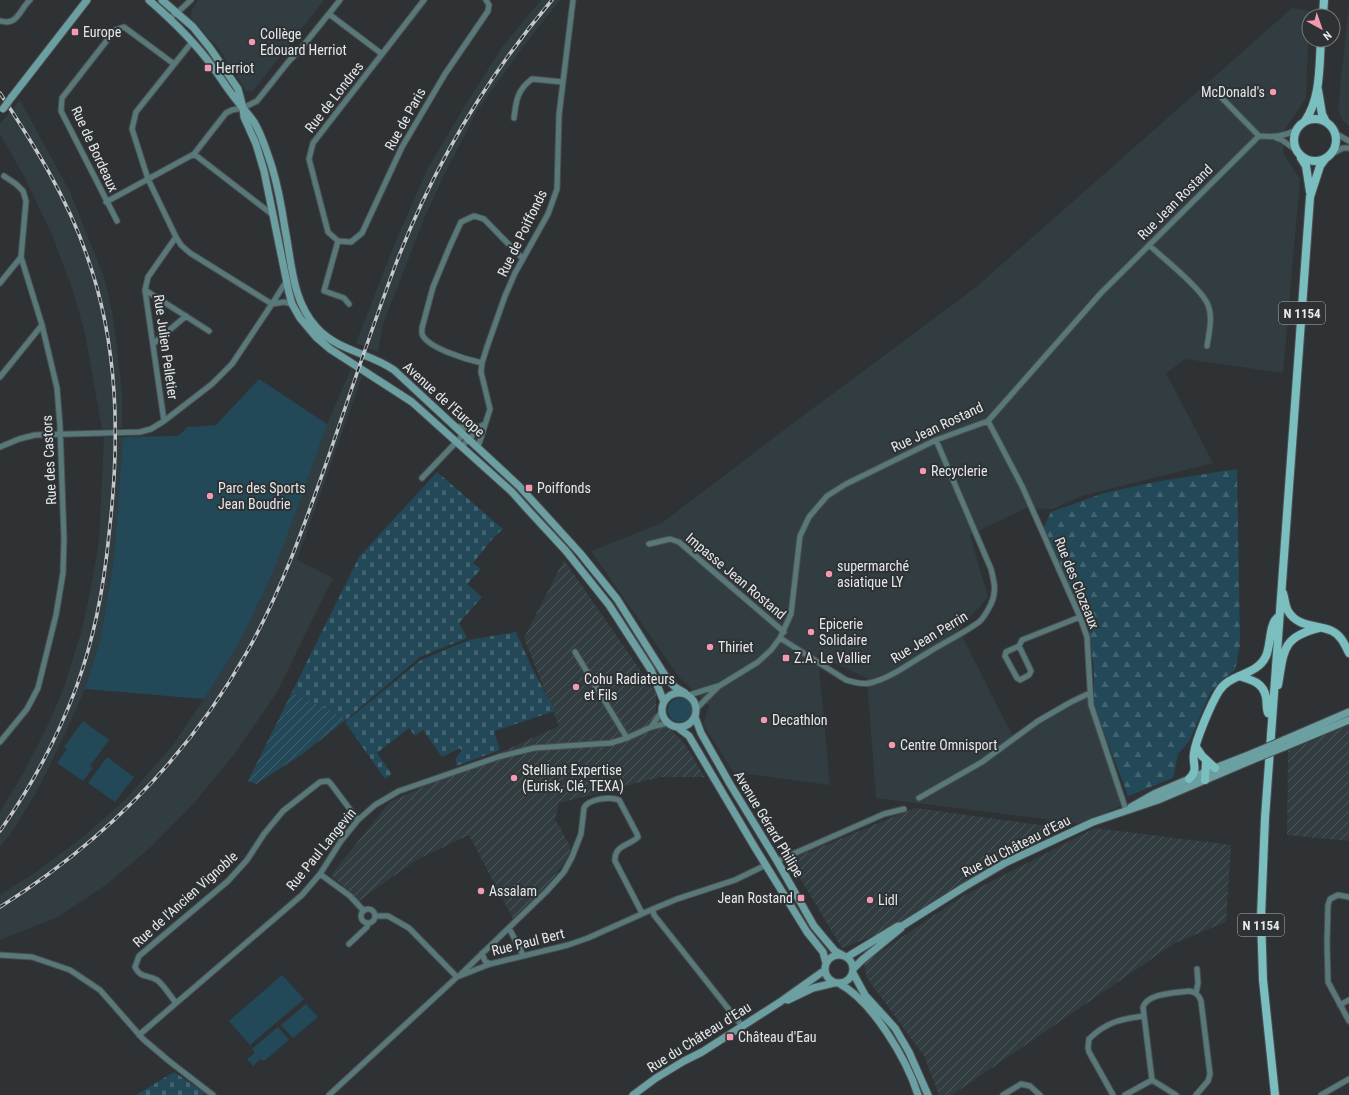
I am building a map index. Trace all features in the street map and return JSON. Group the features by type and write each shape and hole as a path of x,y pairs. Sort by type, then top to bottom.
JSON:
{"main road":[{"path":"1,111 87,0"},
{"name":"Avenue de l'Europe","path":"149,0 192,42 254,122 272,168 296,289 302,305 311,320 325,336 336,343 379,361 394,370 519,486 580,553 617,599 668,680 675,687 687,694"},
{"name":"Avenue de l'Europe","path":"162,0 192,27 210,48 238,89 244,117 256,144 264,172 292,304 304,325 321,342 405,396 512,492 566,552 604,599 651,670 664,702"},
{"path":"1320,48 1318,85 1321,108 1326,122"},
{"path":"1305,120 1316,118 1326,122 1333,128 1336,144 1328,156 1313,161 1305,159 1297,152 1293,138 1296,130 1305,120 1311,109 1318,85"},
{"name":"N 1154","path":"1275,1095 1265,1006 1261,917 1272,703 1310,197 1306,166 1297,152"},
{"name":"N 1154","path":"1310,197 1317,172 1328,156"},
{"path":"1282,584 1287,609 1292,617 1301,623 1333,631 1346,645 1349,653"},
{"path":"1189,779 1196,766 1194,753 1201,730 1219,691 1228,681 1257,668 1262,662 1267,655 1270,646 1273,621 1279,616"},
{"path":"1272,703 1277,691 1283,655 1287,646 1294,637 1320,628"},
{"path":"1239,676 1255,681 1261,686 1266,698 1267,709 1271,722"},
{"path":"680,692 687,694 693,699 696,708 695,717 688,725 677,727 668,723 662,711 664,702 670,695 680,692"},
{"path":"1251,757 1349,712"},
{"name":"Avenue Gérard Philipe","path":"695,717 701,732 730,784 777,861 814,926 835,951 845,956"},
{"path":"1284,743 1349,720"},
{"name":"Avenue Gérard Philipe","path":"677,727 689,736 807,932 823,952 825,967"},
{"path":"1196,747 1206,761 1215,768"},
{"name":"Rue du Château d'Eau","path":"1126,810 1154,794 1189,779 1204,775 1215,768 1251,757"},
{"name":"Rue du Château d'Eau","path":"845,956 898,926 902,926 1005,863 1094,822 1141,806 1204,775 1251,757"},
{"path":"1204,775 1206,761"},
{"path":"1196,766 1204,775"},
{"name":"Rue du Château d'Eau","path":"853,971 862,960 900,930 902,926"},
{"path":"918,1095 902,1055 878,1019 854,992 826,976 825,967 832,957 840,955 845,956 852,962 853,971 865,995 884,1014 895,1028 909,1052 928,1095"},
{"name":"Rue du Château d'Eau","path":"633,1095 684,1060 702,1052 780,1002 825,967"},
{"path":"837,983 848,980 853,971"},
{"name":"Rue du Château d'Eau","path":"780,1002 813,988 837,983"}],"street":[{"path":"0,20 7,23 15,19 30,0"},
{"path":"169,18 191,0"},
{"path":"106,202 194,154 226,113 243,108 257,101 340,0"},
{"name":"Rue de Londres","path":"338,242 328,232 309,159 313,144 424,0"},
{"name":"Rue de Paris","path":"338,242 351,242 362,233 402,147 445,74 488,11 489,5 486,0"},
{"name":"Rue de Poiffonds","path":"478,448 490,409 482,372 482,363 505,296 523,259 548,214 557,189 559,115 573,0"},
{"path":"329,14 382,54"},
{"name":"Rue de Bordeaux","path":"117,221 61,111 62,98 115,30 124,27 174,64"},
{"path":"192,42 136,112 132,129 148,179 176,237 181,245 190,253 272,304 284,302 292,304"},
{"path":"514,118 516,99 524,85 532,79 563,82"},
{"path":"1216,92 1259,136 1283,136 1296,130"},
{"path":"1335,133 1349,141"},
{"name":"Rue Jean Rostand","path":"696,708 719,686 758,662 771,650 784,632 791,614 800,536 809,517 827,496 846,484 936,440 988,421 1101,293 1259,136"},
{"path":"1275,137 1282,140 1297,152"},
{"path":"1328,156 1343,148 1349,148"},
{"path":"194,154 272,215"},
{"name":"Rue des Castors","path":"0,742 25,712 35,694 56,615 63,573 64,539 57,388 42,325 21,257 26,201 23,191 4,176"},
{"path":"482,363 452,355 429,342 422,335 422,328 439,271 461,222 474,216 484,219 523,259"},
{"name":"Rue Julien Pelletier","path":"164,421 145,290 148,277 176,237"},
{"path":"338,242 324,291 344,298 349,304"},
{"path":"1149,245 1203,295 1209,306 1210,320 1207,346"},
{"path":"0,283 21,257"},
{"path":"0,447 19,439 35,435 140,432 151,429 164,421 212,384 232,364 272,304 286,280"},
{"path":"145,290 209,331"},
{"path":"153,344 186,316"},
{"path":"0,377 42,325"},
{"name":"Rue des Clozeaux","path":"988,421 1025,492 1080,617 1087,637 1091,705 1126,810"},
{"path":"454,426 472,429 486,422"},
{"path":"422,478 466,436 486,422"},
{"name":"Rue Jean Perrin","path":"780,638 846,680 855,683 868,684 883,678 980,621 991,604 994,596 995,587 991,569 936,440"},
{"name":"Impasse Jean Rostand","path":"649,544 670,539 679,542 784,632"},
{"path":"1019,646 1031,671 1029,675 1020,680 1017,678 1005,656 1006,652 1019,646 1022,640 1080,617"},
{"path":"575,652 627,738"},
{"name":"Rue Jean Rostand","path":"687,694 719,686"},
{"path":"919,798 982,762 1038,721 1090,693"},
{"name":"Rue Paul Langevin","path":"651,726 662,711"},
{"name":"Rue Paul Langevin","path":"140,1035 302,895 320,874 341,841 358,820 375,805 399,791 498,756 534,748 611,743 627,738 651,726 668,723"},
{"name":"Rue de l'Ancien Vignoble","path":"176,1003 157,980 142,976 138,972 135,967 139,956 228,880 247,860 264,834 283,811 320,782 328,782 332,784 358,820"},
{"path":"375,916 388,916 410,928 458,976 547,891 568,865 581,834 584,808 586,804 589,802 609,799 615,799 620,802 638,834 638,837 635,840 618,850 615,861 642,914"},
{"path":"777,861 884,814 904,809"},
{"name":"Rue Paul Bert","path":"329,1095 458,976 490,964 568,945 588,938 653,908 735,880 766,865"},
{"path":"320,874 350,896 364,911"},
{"path":"1349,897 1338,896 1330,899 1328,905 1328,982 1349,1020"},
{"path":"653,908 654,915 742,1026"},
{"path":"364,911 372,910 375,916"},
{"path":"364,911 361,918 368,924"},
{"path":"349,944 367,927 368,924 374,920 375,916"},
{"path":"509,928 523,955"},
{"path":"482,953 485,961 490,964"},
{"path":"0,955 32,957 70,970 100,990 140,1035 168,1061 213,1095"},
{"path":"1196,993 1198,983 1197,969"},
{"path":"1152,1080 1144,1016 1144,1004 1152,997 1189,991 1196,993 1201,1001 1210,1074 1208,1080 1196,1095"},
{"path":"1340,1005 1349,1000"},
{"path":"1113,1095 1089,1052 1089,1039 1112,1022 1144,1016"},
{"path":"1321,1095 1349,1079"},
{"path":"1125,1095 1152,1080"},
{"path":"1152,1080 1176,1095"},
{"path":"1003,1095 1021,1084 1030,1086 1040,1095"}],"shaded area":[{"name":"Collège Edouard Herriot","path":"198,0 324,0 253,91 246,91 219,49 191,18 192,9"},
{"path":"541,0 560,0 525,44 477,111 426,214 383,324 378,352 356,343 395,243 427,170 464,107 503,46"},
{"path":"1349,4 1349,126 1343,121 1338,110"},
{"path":"1292,8 1301,10 1301,48 1308,48 1306,98 1284,131 1283,153 1300,179 1283,373 1186,359 1166,373 1213,463 1082,496 1053,509 1026,508 970,535 988,597 959,630 1012,735 1089,691 1122,805 1083,824 876,798 867,678 818,656 830,785 733,772 703,724 709,706 679,677 591,551 662,523 975,288"},
{"path":"20,100 70,192 104,277 112,312 117,348 122,393 122,428 102,429 85,334 73,291 52,235 25,178 0,134 0,124"},
{"path":"351,369 362,377 297,560 333,578 277,692 236,752 195,802 152,846 106,885 58,917 0,940 0,895 36,872 84,836 125,800 173,745 204,699 231,655 257,607 278,556 327,424"},
{"path":"104,437 123,437 114,559 101,637 85,689 63,738 38,789 14,829 0,847 0,812 25,770 46,729 63,690 81,633 99,541"},
{"path":"564,560 656,693 656,715 684,743 705,777 660,777 559,803 555,819 570,846 568,857 547,887 513,919 469,835 416,860 359,901 331,875 390,802 559,726 524,638"},
{"path":"1349,725 1349,841 1287,835 1288,751"},
{"path":"915,808 1062,828 1010,853 888,930 842,948 789,860"},
{"path":"1095,828 1231,845 1226,922 1175,943 952,1095 939,1095 924,1056 867,978 864,963 961,897"}],"green space":[{"name":"Parc des Sports Jean Boudrie","path":"259,379 327,424 277,562 239,642 204,699 85,689 101,637 114,559 123,437 178,436 188,427 216,425"},
{"path":"1237,469 1240,645 1235,670 1221,681 1210,693 1190,740 1178,754 1173,778 1128,796 1094,706 1094,670 1088,627 1044,527 1051,512 1104,493 1160,481"},
{"path":"437,472 503,529 493,538 473,563 481,569 467,584 482,597 459,623 467,638 420,657 347,719 292,692 359,557"},
{"path":"516,632 532,668 555,711 494,731 500,750 456,766 457,757 462,751 460,748 442,757 423,730 415,736 409,728 377,753 392,774 385,779 345,722 421,660 469,640"},
{"path":"292,692 347,719 301,755 256,784 248,781"},
{"path":"680,698 688,702 692,710 688,718 680,722 672,718 668,710 672,702"},
{"path":"83,721 109,740 90,766 93,768 83,781 57,763 67,749 64,747"},
{"path":"107,757 134,777 115,802 88,783"},
{"path":"282,975 304,999 250,1045 229,1021"},
{"path":"306,1004 318,1017 293,1038 281,1025"},
{"path":"278,1027 289,1040 264,1061 260,1059 253,1066 247,1059 255,1053 252,1049"},
{"path":"174,1072 205,1093 203,1095 136,1095"}],"railway":[{"path":"0,907 38,882 74,855 108,826 140,795 170,763 198,728 247,652 271,606 301,534 397,261 428,191 445,157 484,92 505,60 552,0"},
{"path":"0,93 60,192 87,256 98,290 111,359 115,429 113,499 107,554 101,593 88,651 69,707 52,744 33,780 0,831"}],"place":[{"name":"Europe","path":"75,32"},
{"name":"Collège Edouard Herriot","path":"252,42"},
{"name":"Herriot","path":"208,68"},
{"name":"McDonald's","path":"1273,92"},
{"name":"Recyclerie","path":"923,471"},
{"name":"Poiffonds","path":"529,488"},
{"name":"Parc des Sports Jean Boudrie","path":"210,496"},
{"name":"supermarché asiatique LY","path":"829,574"},
{"name":"Epicerie Solidaire","path":"811,632"},
{"name":"Thiriet","path":"710,647"},
{"name":"Z.A. Le Vallier","path":"786,658"},
{"name":"Cohu Radiateurs et Fils","path":"576,687"},
{"name":"Decathlon","path":"764,720"},
{"name":"Centre Omnisport","path":"892,745"},
{"name":"Stelliant Expertise (Eurisk, Clé, TEXA)","path":"514,778"},
{"name":"Assalam","path":"481,891"},
{"name":"Jean Rostand","path":"801,898"},
{"name":"Lidl","path":"870,900"},
{"name":"Château d'Eau","path":"730,1037"}]}
